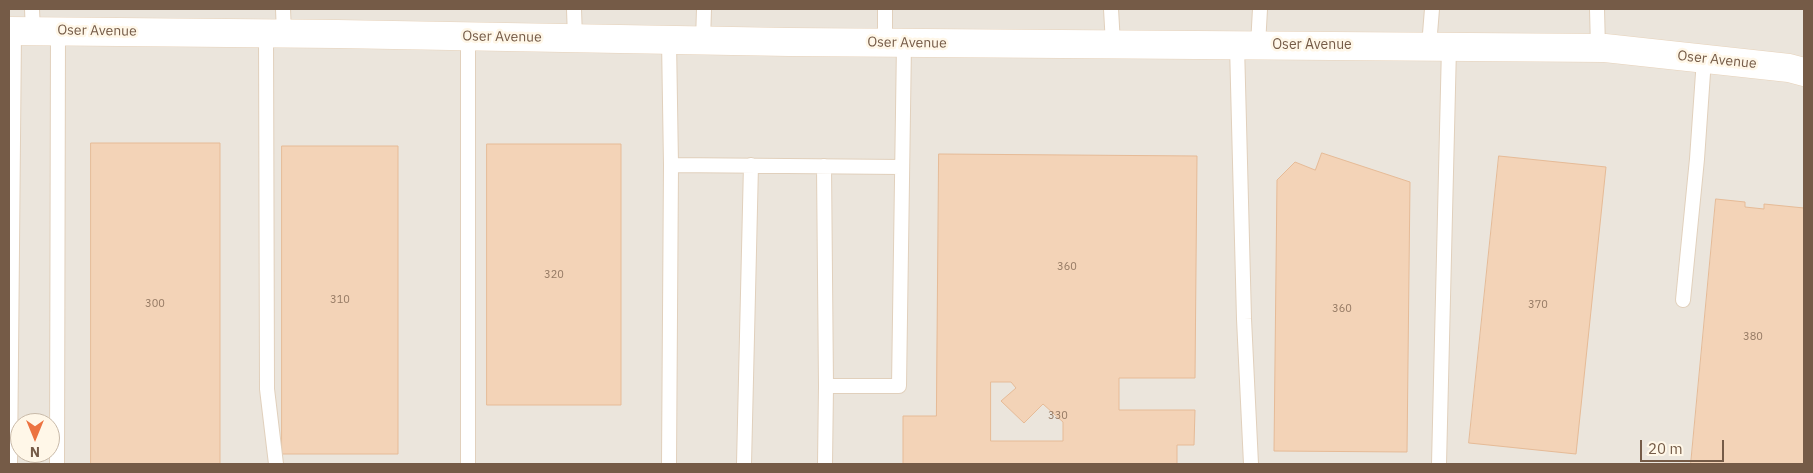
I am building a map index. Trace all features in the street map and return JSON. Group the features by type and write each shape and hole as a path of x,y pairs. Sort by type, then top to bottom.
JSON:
{"street":[{"name":"Oser Avenue","path":"29,26 278,25 468,36 669,40 1598,48 1789,68 1804,72"}],"lane":[{"path":"574,9 575,38"},
{"path":"703,40 704,9"},
{"path":"826,386 899,386 902,167 894,43 885,9"},
{"path":"1111,9 1113,44"},
{"path":"1251,464 1244,319 1247,45 1260,9"},
{"path":"1432,9 1439,46 1439,464"},
{"path":"1597,9 1598,48"},
{"path":"276,464 267,389 278,25"},
{"path":"10,464 29,26"},
{"path":"29,26 56,206 57,464"},
{"path":"468,36 468,464"},
{"path":"669,40 671,165 669,464"},
{"path":"1683,300 1697,159 1704,59"},
{"path":"671,165 902,167"},
{"path":"744,464 751,165"},
{"path":"824,166 825,464"}],"shaded area":[{"path":"9,9 1804,9 1804,464 9,464"}],"building":[{"path":"91,143 220,143 220,464 91,464"},
{"path":"487,144 621,144 621,405 487,405"},
{"path":"282,146 398,146 398,454 282,454"},
{"path":"1322,153 1410,182 1407,452 1274,451 1277,180 1295,162 1315,170"},
{"path":"939,154 1197,156 1195,378 1119,378 1119,410 1195,410 1194,445 1177,445 1177,464 903,464 903,416 936,416","holes":["991,382 1011,382 1016,388 1001,401 1024,423 1043,404 1063,422 1063,441 991,441"]},
{"path":"1499,156 1606,167 1576,454 1469,443"},
{"path":"1716,199 1745,202 1745,207 1764,209 1764,204 1804,208 1804,464 1691,464"}]}
